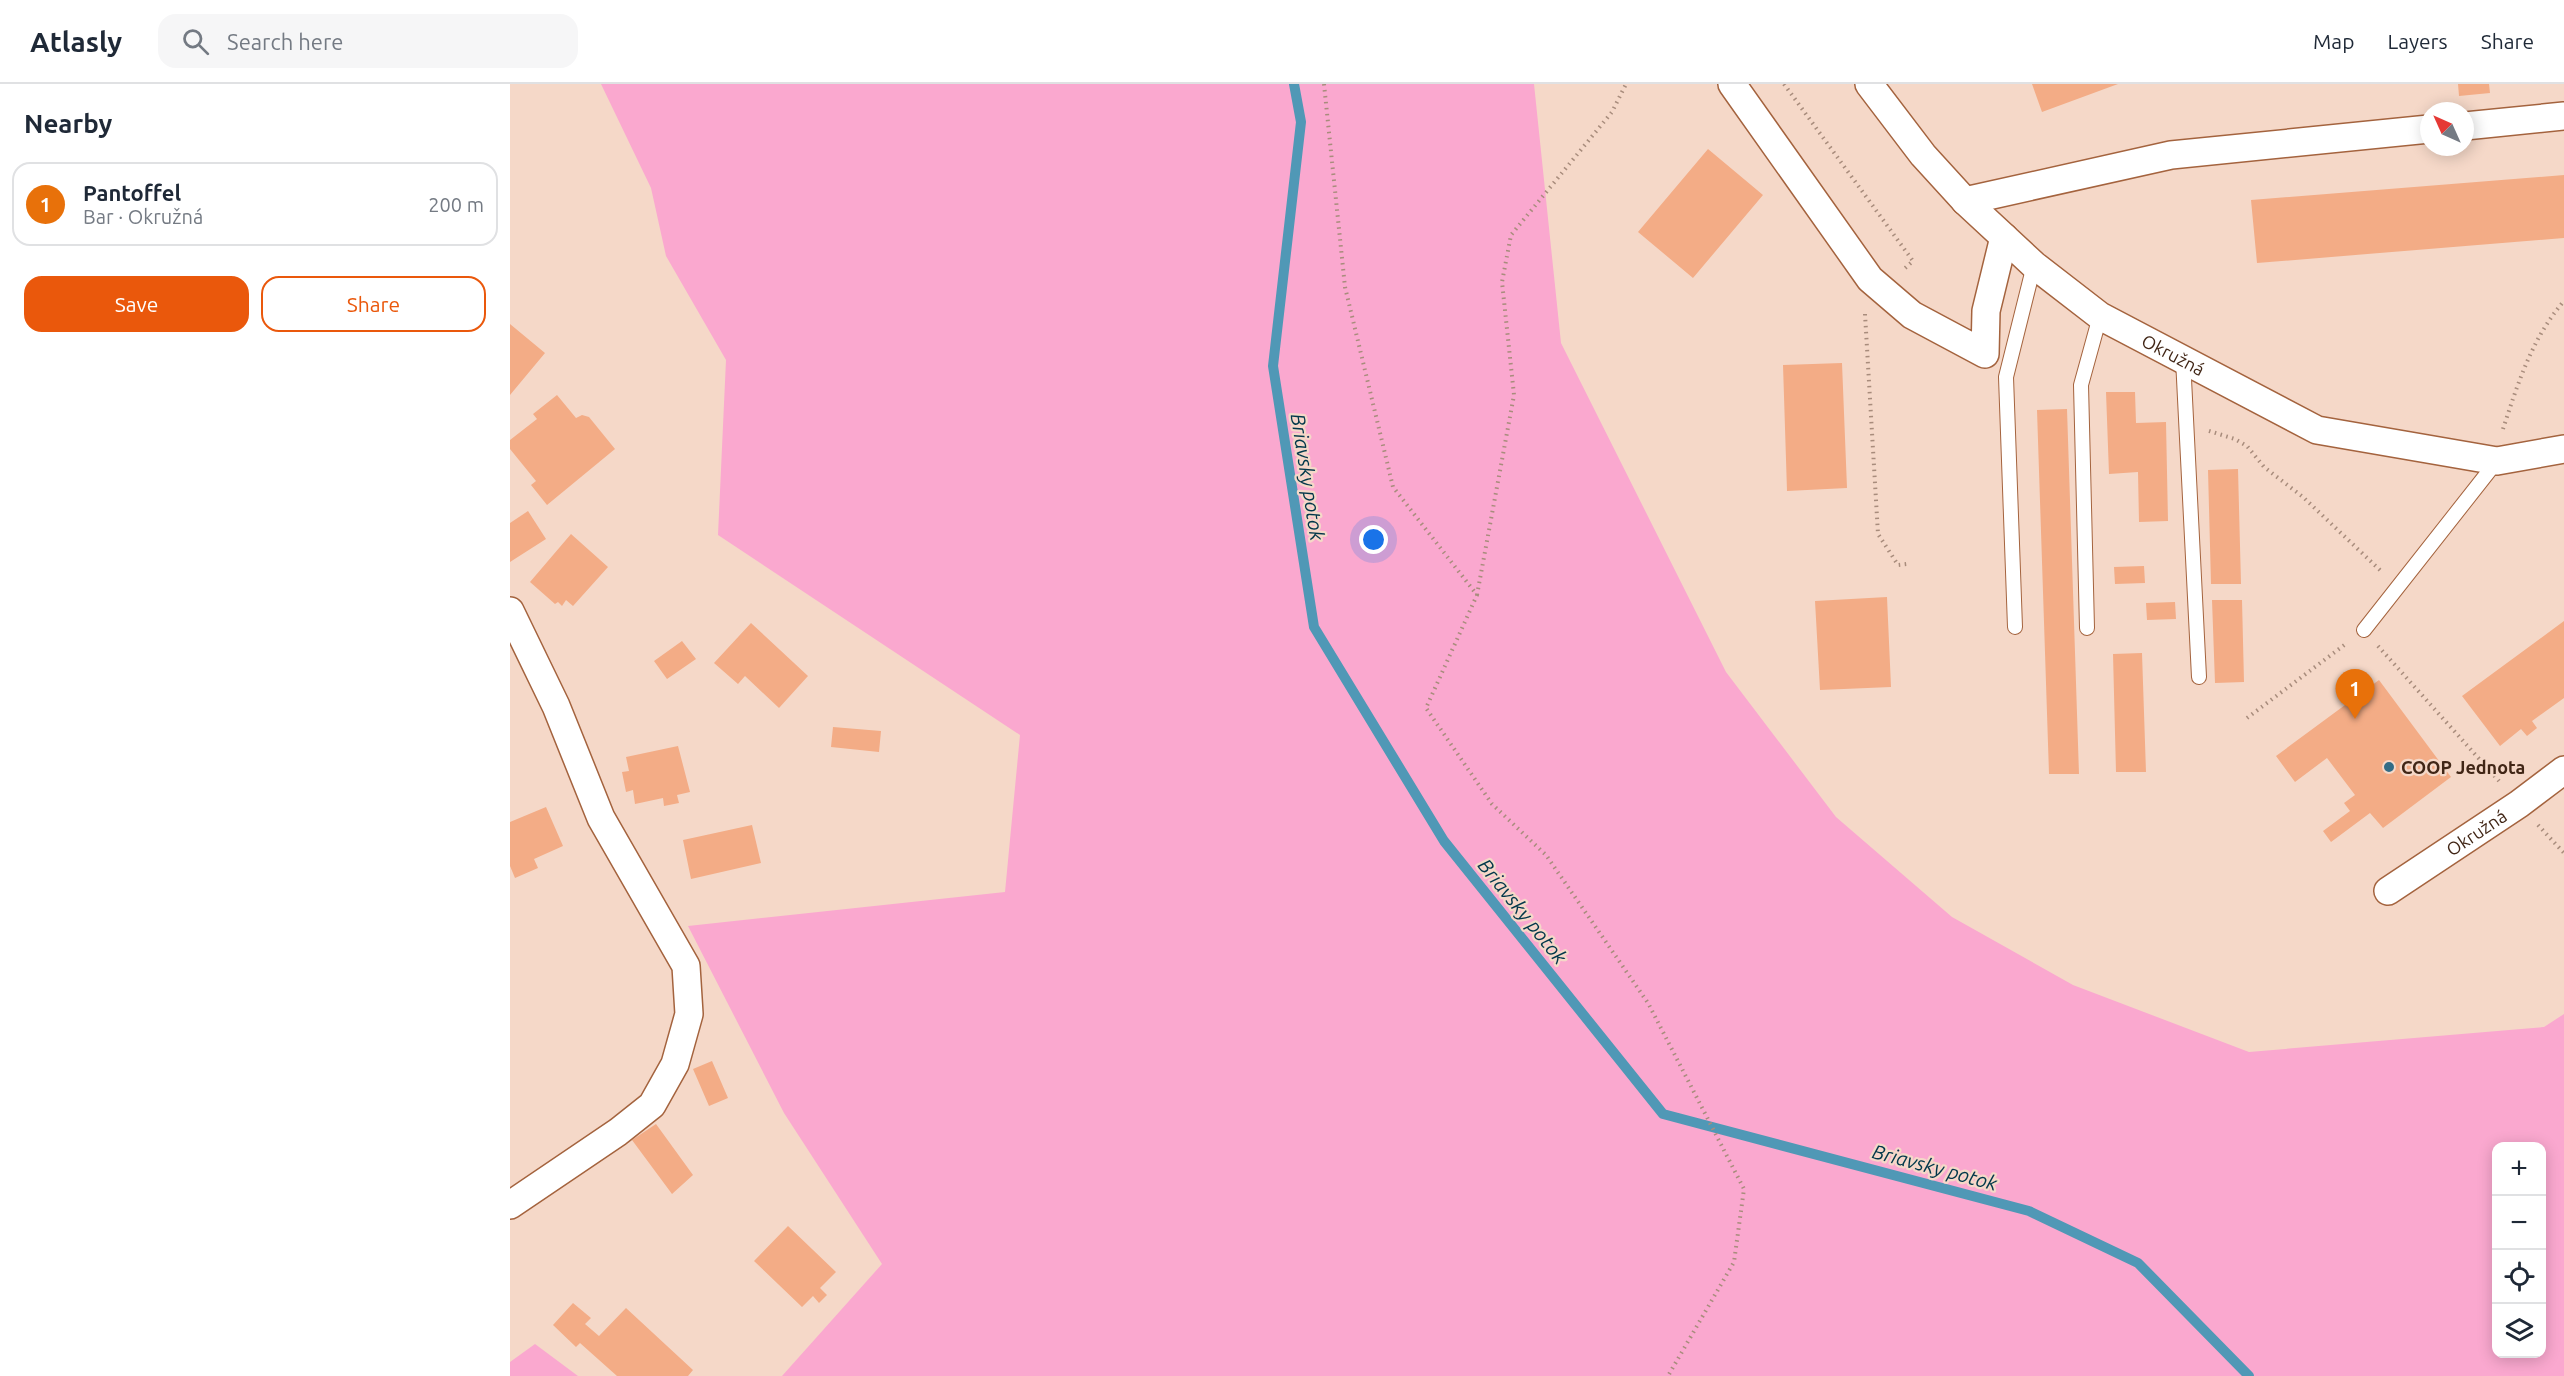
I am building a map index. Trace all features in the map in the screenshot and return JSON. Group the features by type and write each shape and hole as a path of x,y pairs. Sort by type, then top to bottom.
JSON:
{"street":[{"path":"1732,84 1870,279 1911,315 1985,354 1986,311 2004,237"},
{"name":"Okružná","path":"1869,84 1923,155 1965,201 2034,265 2100,316 2317,430 2497,461 2564,450"},
{"path":"2474,125 2564,116"},
{"path":"1965,201 2171,154 2420,130"},
{"path":"510,611 556,706 601,818 686,966 688,1014 675,1065 652,1105 618,1132 510,1205"},
{"name":"Okružná","path":"2388,891 2519,804 2564,770"}],"lane":[{"path":"2015,627 2006,377 2034,265"},
{"path":"2087,628 2082,385 2100,316"},
{"path":"2183,359 2199,677"},
{"path":"2364,630 2497,461"}],"path":[{"path":"1324,84 1345,287 1393,487 1477,595"},
{"path":"1626,84 1612,112 1511,235 1502,282 1514,395 1477,595 1426,708 1492,804 1546,855 1648,1003 1744,1189 1734,1262 1668,1376"},
{"path":"2497,461 2509,408 2527,360 2539,335 2564,301"},
{"path":"2187,428 2215,431 2247,446 2264,467 2294,490 2356,550 2398,586"},
{"path":"1898,565 1907,564"},
{"path":"2247,718 2364,630 2564,853"}],"shaded area":[{"path":"601,84 1534,84 1561,343 1726,672 1836,817 1952,917 2073,985 2249,1052 2544,1027 2564,1014 2564,1376 782,1376 882,1264 784,1113 688,926 1005,892 1020,735 718,535 726,360 666,256 651,188"},
{"path":"535,1344 578,1376 510,1376 510,1362"}],"building":[{"path":"2032,84 2118,84 2042,112"},
{"path":"2458,84 2489,84 2490,93 2459,96"},
{"path":"1708,149 1763,195 1693,278 1638,232"},
{"path":"2564,175 2564,238 2257,263 2251,200"},
{"path":"510,324 545,353 510,395"},
{"path":"1842,363 1847,488 1787,491 1783,365"},
{"path":"2106,392 2135,392 2136,423 2166,422 2168,521 2139,522 2138,472 2109,474"},
{"path":"557,395 576,418 582,415 589,417 615,449 547,505 531,485 536,481 510,449 510,440 537,419 533,414"},
{"path":"2067,409 2079,774 2049,774 2037,410"},
{"path":"2238,469 2241,584 2211,584 2208,470"},
{"path":"528,511 546,539 510,562 510,523"},
{"path":"571,534 608,567 573,606 566,600 562,606 558,602 555,604 530,582"},
{"path":"2144,566 2145,583 2115,584 2114,567"},
{"path":"1887,597 1891,687 1820,690 1815,601"},
{"path":"2212,600 2242,600 2244,682 2215,683"},
{"path":"2175,602 2176,619 2147,620 2146,603"},
{"path":"2564,621 2564,698 2532,721 2537,728 2527,736 2521,729 2500,746 2462,696"},
{"path":"751,623 808,676 779,708 745,676 738,684 714,663"},
{"path":"682,641 696,659 667,679 654,661"},
{"path":"2142,653 2146,772 2116,772 2113,654"},
{"name":"COOP Jednota","path":"2379,680 2451,777 2383,828 2370,813 2331,842 2323,831 2350,811 2344,803 2355,795 2327,758 2295,782 2276,756"},
{"path":"833,727 881,731 879,752 831,747"},
{"path":"678,746 690,792 677,795 679,803 664,806 663,798 635,804 633,790 626,792 622,772 629,771 626,757"},
{"path":"546,807 563,846 534,859 538,868 515,878 510,866 510,822"},
{"path":"752,825 761,863 691,879 683,840"},
{"path":"712,1061 728,1098 709,1106 693,1069"},
{"path":"656,1124 693,1175 672,1194 632,1140"},
{"path":"788,1226 836,1272 820,1288 827,1295 819,1303 813,1296 802,1307 754,1261"},
{"path":"573,1303 591,1318 585,1324 599,1336 626,1308 693,1370 688,1376 617,1376 580,1343 576,1347 553,1325"}],"waterway":[{"name":"Briavsky potok","path":"1294,84 1301,122 1273,366 1314,627 1444,841 1663,1114 2029,1211 2138,1263 2249,1376"}],"place":[{"name":"Pantoffel","path":"2355,719"},
{"name":"COOP Jednota","path":"2389,767"}]}
